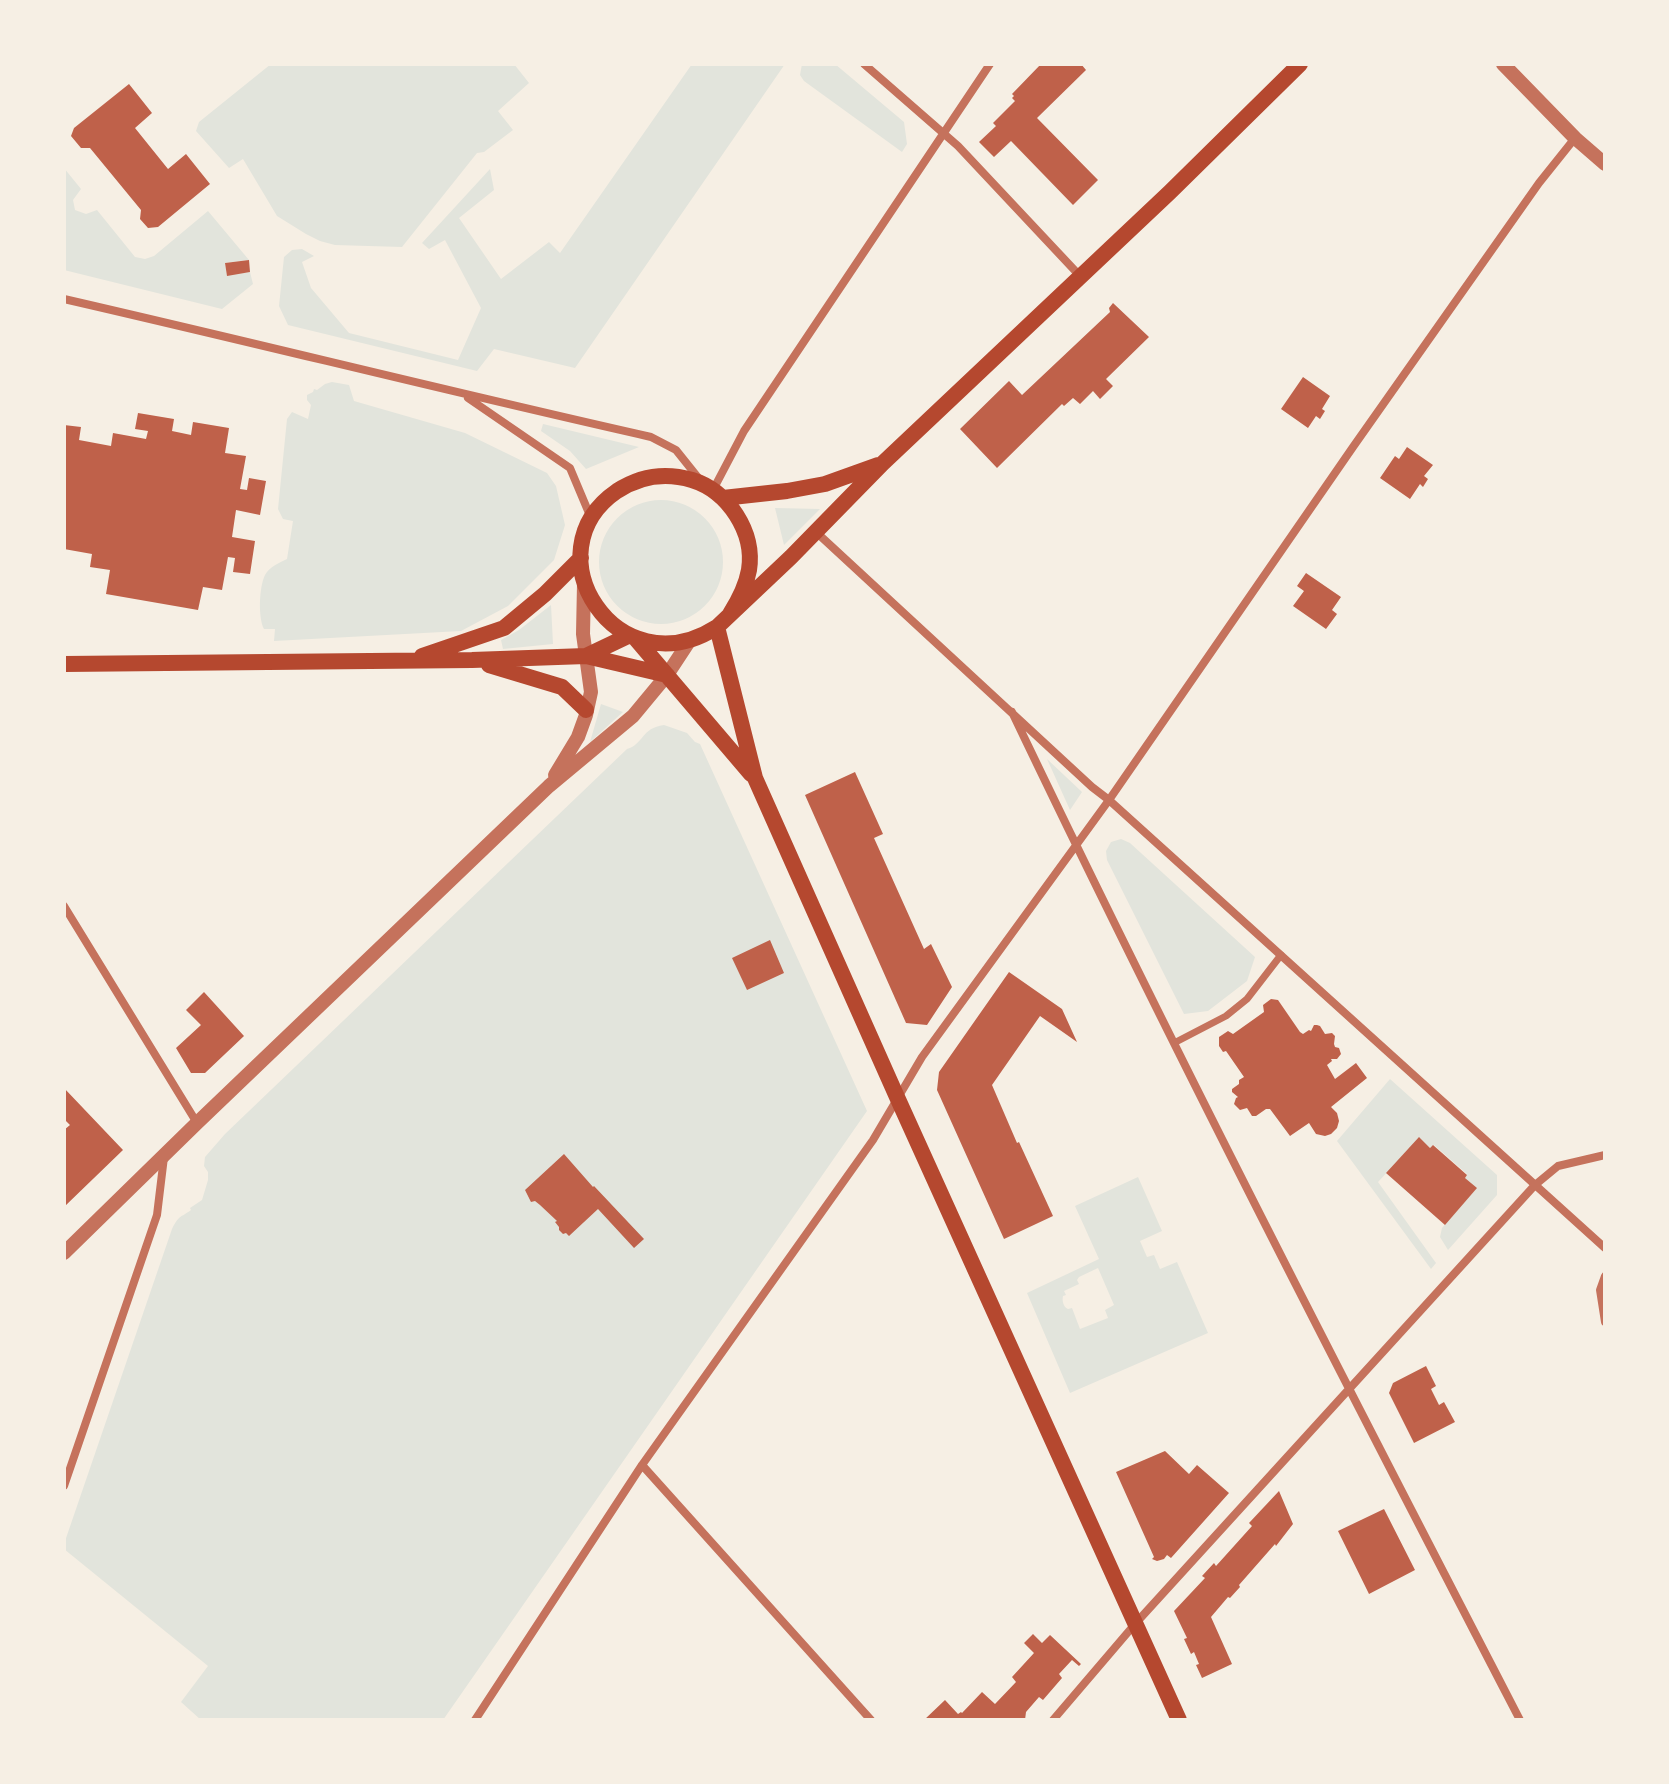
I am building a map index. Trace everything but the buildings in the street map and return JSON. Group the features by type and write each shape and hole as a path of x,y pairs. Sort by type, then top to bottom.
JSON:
{"main road":[{"path":"586,656 632,638 663,644 690,640 717,627 883,463 1300,64"},
{"path":"713,491 787,491 825,484 883,463"},
{"path":"730,614 743,593 750,568 748,542 739,518 713,491 678,476 653,476 628,484 607,498 591,518 583,538 581,558 584,584 594,605 609,623 632,638 667,675 755,778"},
{"path":"411,660 504,628 545,594 581,558"},
{"path":"717,627 755,778 1179,1720"},
{"path":"64,664 586,656 667,675"},
{"path":"472,660 562,687 586,710"}],"street":[{"path":"864,64 943,133 1080,276"},
{"path":"64,299 651,437 676,450 713,491 744,431 990,64"},
{"path":"1503,64 1575,138 1605,164"},
{"path":"475,1720 642,1465 873,1140 922,1057 1109,800 1353,447 1539,183 1575,138"},
{"path":"464,395 570,468 591,518"},
{"path":"816,532 1092,787 1605,1248"},
{"path":"549,786 578,737 591,692 583,634 584,584"},
{"path":"64,1253 549,786 633,716 667,675 690,640"},
{"path":"1012,712 1174,1043 1520,1720"},
{"path":"64,906 197,1123"},
{"path":"1174,1043 1226,1016 1247,999 1281,955"},
{"path":"1053,1720 1135,1624 1535,1185 1558,1166 1605,1155"},
{"path":"64,1486 157,1215 164,1156"},
{"path":"1605,1276 1600,1290 1605,1322"},
{"path":"642,1465 871,1720"}],"shaded area":[{"path":"271,64 514,64 529,83 498,111 513,130 484,152 477,153 402,247 335,245 306,234 277,216 243,159 229,168 196,131 199,122"},
{"path":"692,64 785,64 575,368 494,349 477,371 288,325 279,306 284,257 292,250 302,249 314,256 302,262 311,288 349,333 458,360 481,308 445,240 429,249 422,243 490,169 494,190 459,218 501,279 549,242 560,253"},
{"path":"802,64 835,64 904,122 907,144 902,152 804,81 800,75"},
{"path":"64,168 81,189 73,200 75,210 86,214 97,210 135,257 145,259 154,256 208,211 249,260 225,263 227,275 250,272 253,284 222,309 64,270"},
{"path":"332,382 349,385 354,401 465,433 547,473 556,486 565,525 554,560 508,606 461,631 274,641 275,629 264,629 260,610 263,580 269,570 287,559 293,521 283,519 278,509 287,419 292,412 308,419 311,405 307,395"},
{"path":"543,424 639,447 586,469 570,451 541,431"},
{"path":"661,500 685,505 705,518 718,538 723,562 718,586 705,606 685,619 661,624 637,619 617,606 604,586 599,562 604,538 617,518 637,505"},
{"path":"775,508 820,509 784,545"},
{"path":"551,605 553,644 503,649 501,640"},
{"path":"601,704 623,712 590,742"},
{"path":"664,725 687,733 700,744 867,1111 443,1720 201,1720 181,1702 208,1666 64,1549 64,1544 172,1229 178,1219 202,1200 208,1180 205,1157 225,1134 627,749 637,744 651,729"},
{"path":"1047,759 1082,792 1070,810"},
{"path":"1121,839 1130,843 1255,957 1247,981 1208,1011 1184,1014 1107,860 1106,851 1111,842"},
{"path":"1390,1079 1497,1175 1497,1195 1448,1250 1440,1237 1442,1228 1476,1188 1465,1178 1467,1174 1434,1145 1430,1148 1419,1138 1378,1182 1436,1263 1431,1269 1337,1141"},
{"path":"1138,1177 1162,1231 1140,1241 1147,1257 1154,1255 1160,1269 1177,1262 1208,1333 1070,1393 1027,1293 1099,1259 1075,1206","holes":["1098,1268 1114,1305 1105,1310 1108,1318 1080,1329 1072,1308 1064,1305 1064,1291 1079,1284 1079,1277"]}]}
